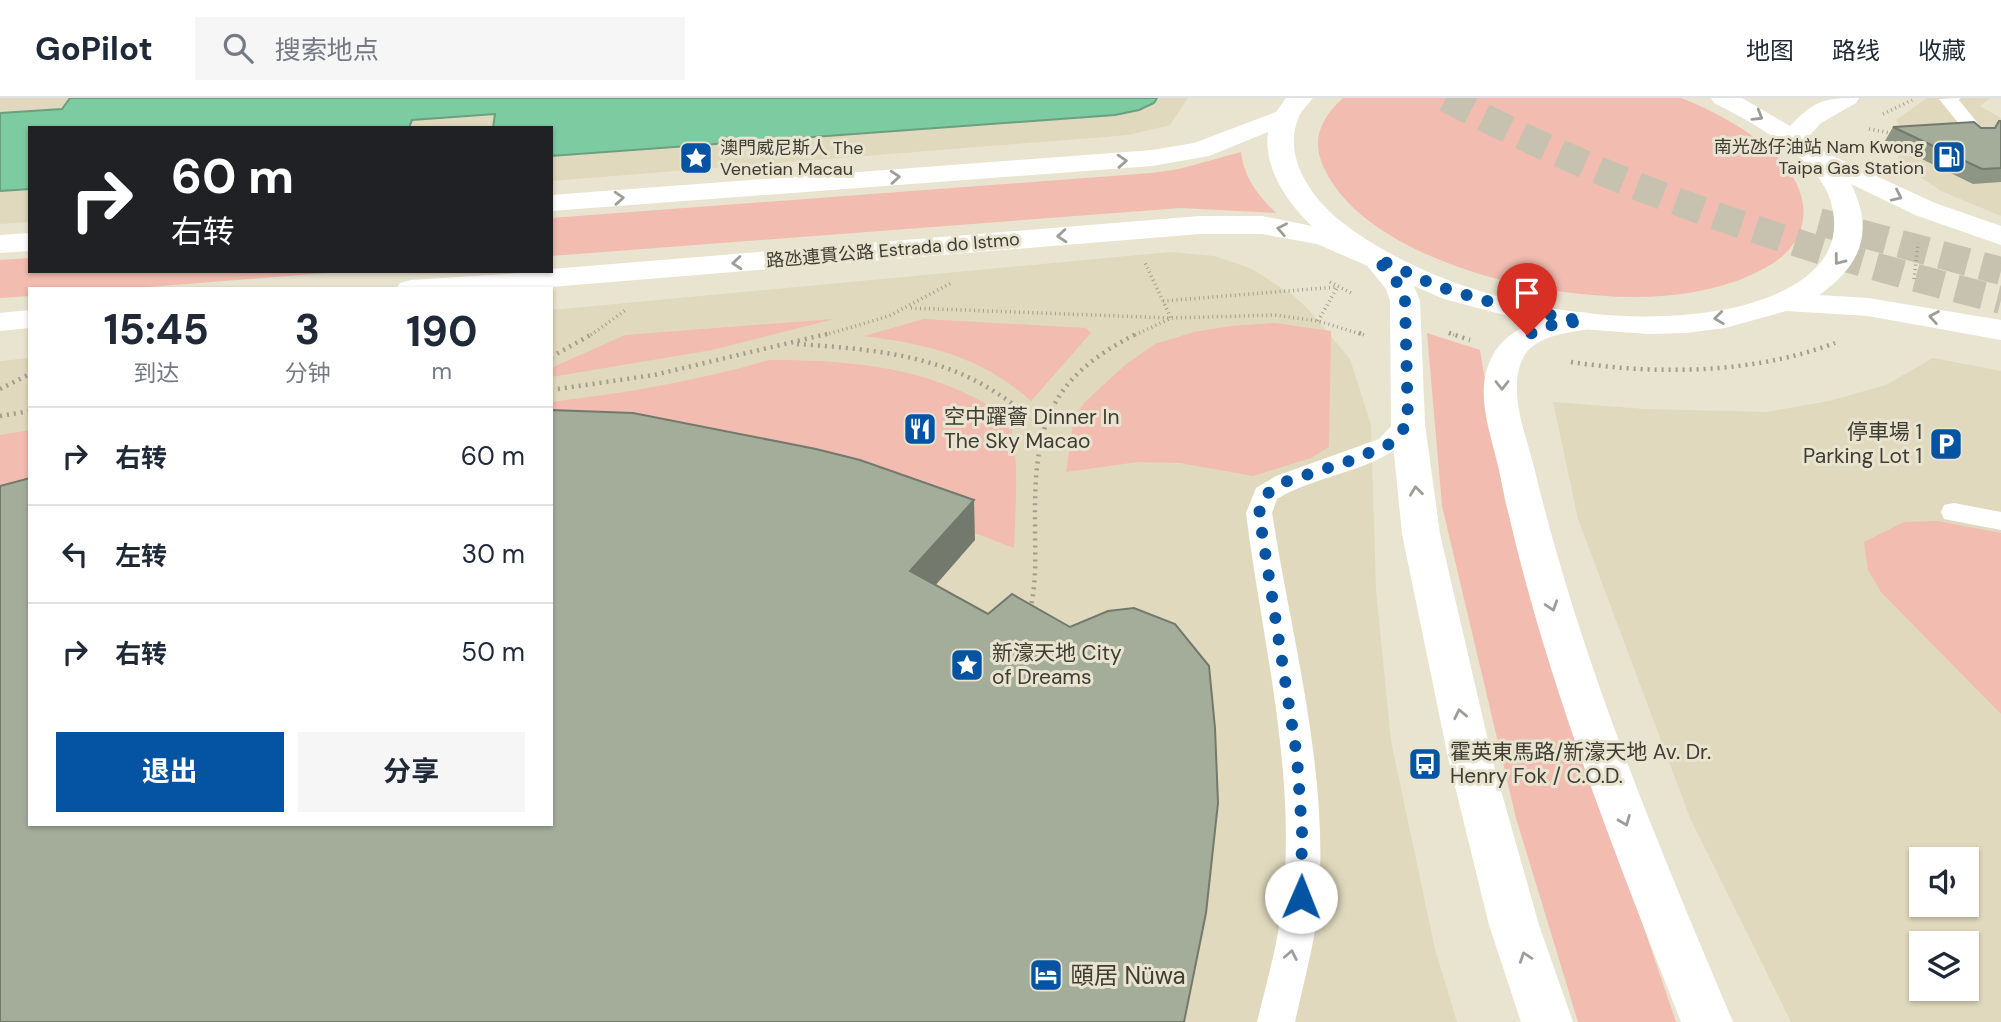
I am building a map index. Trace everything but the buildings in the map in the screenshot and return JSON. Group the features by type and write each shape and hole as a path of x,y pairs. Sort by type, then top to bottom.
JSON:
{"main road":[{"path":"1723,98 1752,112 1803,147 1925,209 1996,233"},
{"path":"1803,147 1812,118 1847,98"},
{"path":"553,203 1152,158 1200,150 1294,104"},
{"path":"1294,104 1279,149 1291,183 1321,220 1373,256 1437,286 1496,304 1583,321"},
{"path":"1707,1022 1607,777 1529,533 1502,395 1502,370 1510,351 1527,335 1552,325 1583,321 1674,323 1729,318 1785,302 1824,279 1846,251 1850,219 1839,187 1803,147"},
{"name":"路氹連貫公路 Estrada do Istmo","path":"436,287 1200,225 1262,225 1324,237 1373,256"},
{"path":"0,244 28,242"},
{"path":"1373,256 1401,287 1405,301 1408,424 1421,534 1471,762 1514,925 1547,1022"},
{"path":"1785,302 1868,307 2001,330"},
{"path":"0,322 28,319"}],"lane":[{"path":"1951,98 1948,99 1979,136"},
{"path":"1276,1022 1292,954 1301,897 1302,832 1297,757 1259,513 1265,495 1285,482 1388,445 1408,424"},
{"path":"1954,512 2001,522"}],"path":[{"path":"1881,115 1916,98"},
{"path":"1868,129 1891,132"},
{"path":"1906,288 1914,280 1919,231"},
{"path":"553,355 591,335 688,267"},
{"path":"1327,279 1361,298"},
{"path":"553,390 654,375 794,344 909,308 956,281"},
{"path":"1318,321 1338,287"},
{"path":"1171,317 1163,300 1338,287"},
{"path":"909,308 1171,317 1275,315 1318,321 1406,347"},
{"path":"1030,613 1034,576 1037,454 1043,426 1081,369 1112,345 1171,317"},
{"path":"1444,331 1479,342"},
{"path":"1567,361 1670,370 1753,365 1824,348 1844,338"},
{"path":"794,344 882,352 927,362 966,376 1006,399 1043,426"},
{"path":"0,388 28,375"},
{"path":"0,416 28,411"}],"shaded area":[{"name":"澳門威尼斯人 The Venetian Macau","path":"0,98 1188,98 1170,125 1129,135 553,181 553,126 28,126 28,222 0,224"},
{"name":"澳門威尼斯人 The Venetian Macau","path":"70,98 1157,98 1154,103 1139,110 1115,115 553,156 553,126 493,126 495,114 412,120 410,126 28,126 28,189 0,191 0,113 62,109"},
{"path":"1343,98 1681,98 1737,126 1773,153 1788,169 1798,186 1803,205 1801,229 1790,249 1762,270 1729,284 1683,294 1635,297 1587,295 1500,280 1430,256 1398,240 1368,220 1344,198 1326,172 1318,141 1323,123"},
{"name":"南光氹仔油站 Nam Kwong Taipa Gas Station","path":"1927,98 1990,98 1980,106 2001,118 2001,216 1941,191 1900,163 1894,145 1907,136 1896,120"},
{"path":"1241,152 1245,170 1253,186 1276,213 1181,208 553,256 553,218 1179,169"},
{"name":"新濠天地 City of Dreams","path":"1170,252 1215,256 1252,269 1294,296 1350,359 1371,425 1376,590 1391,741 1435,949 1457,1022 0,1022 0,361 28,358 28,826 553,826 553,310"},
{"path":"28,258 28,273 326,273 148,287 28,287 28,296 0,298 0,260"},
{"path":"834,319 712,350 553,377 553,367 625,335"},
{"path":"924,319 1086,328 1091,333 1031,401 993,373 974,363 932,348 864,336"},
{"path":"1275,323 1331,331 1329,447 1311,458 1253,476 1180,463 1138,462 1066,472 1074,417 1085,402 1125,365 1155,344 1194,332"},
{"path":"1427,333 1480,350 1505,502 1602,805 1676,1022 1578,1022 1516,818 1442,506"},
{"path":"1933,358 2001,371 2001,1022 1791,1022 1690,818 1578,519 1553,402 1645,409 1767,412 1829,401 1886,385"},
{"path":"769,360 850,363 928,379 991,407 1007,420 1013,436 1016,485 1014,548 865,491 553,443 553,402 661,386"},
{"path":"28,430 28,522 0,529 0,435"},
{"path":"1937,521 2001,533 2001,714 1881,592 1868,570 1864,542 1904,522"}],"tunnel":[{"path":"1446,98 1513,132 1649,191 1787,240 2001,300"},
{"path":"1819,222 2001,271"}],"place":[{"name":"南光氹仔油站 Nam Kwong Taipa Gas Station","path":"1949,157"},
{"name":"澳門威尼斯人 The Venetian Macau","path":"696,158"},
{"name":"空中躍薈 Dinner In The Sky Macao","path":"920,429"},
{"name":"停車場 1 Parking Lot 1","path":"1946,444"},
{"name":"新濠天地 City of Dreams","path":"967,665"},
{"name":"霍英東馬路/新濠天地 Av. Dr. Henry Fok / C.O.D.","path":"1425,764"},
{"name":"頤居 Nüwa","path":"1046,975"}],"route":[{"path":"1301,897 1302,832 1297,757 1259,513 1265,495 1285,482 1388,445 1408,424 1405,301 1401,287 1376,258 1437,286 1507,307 1583,321 1552,325 1527,335"}]}
